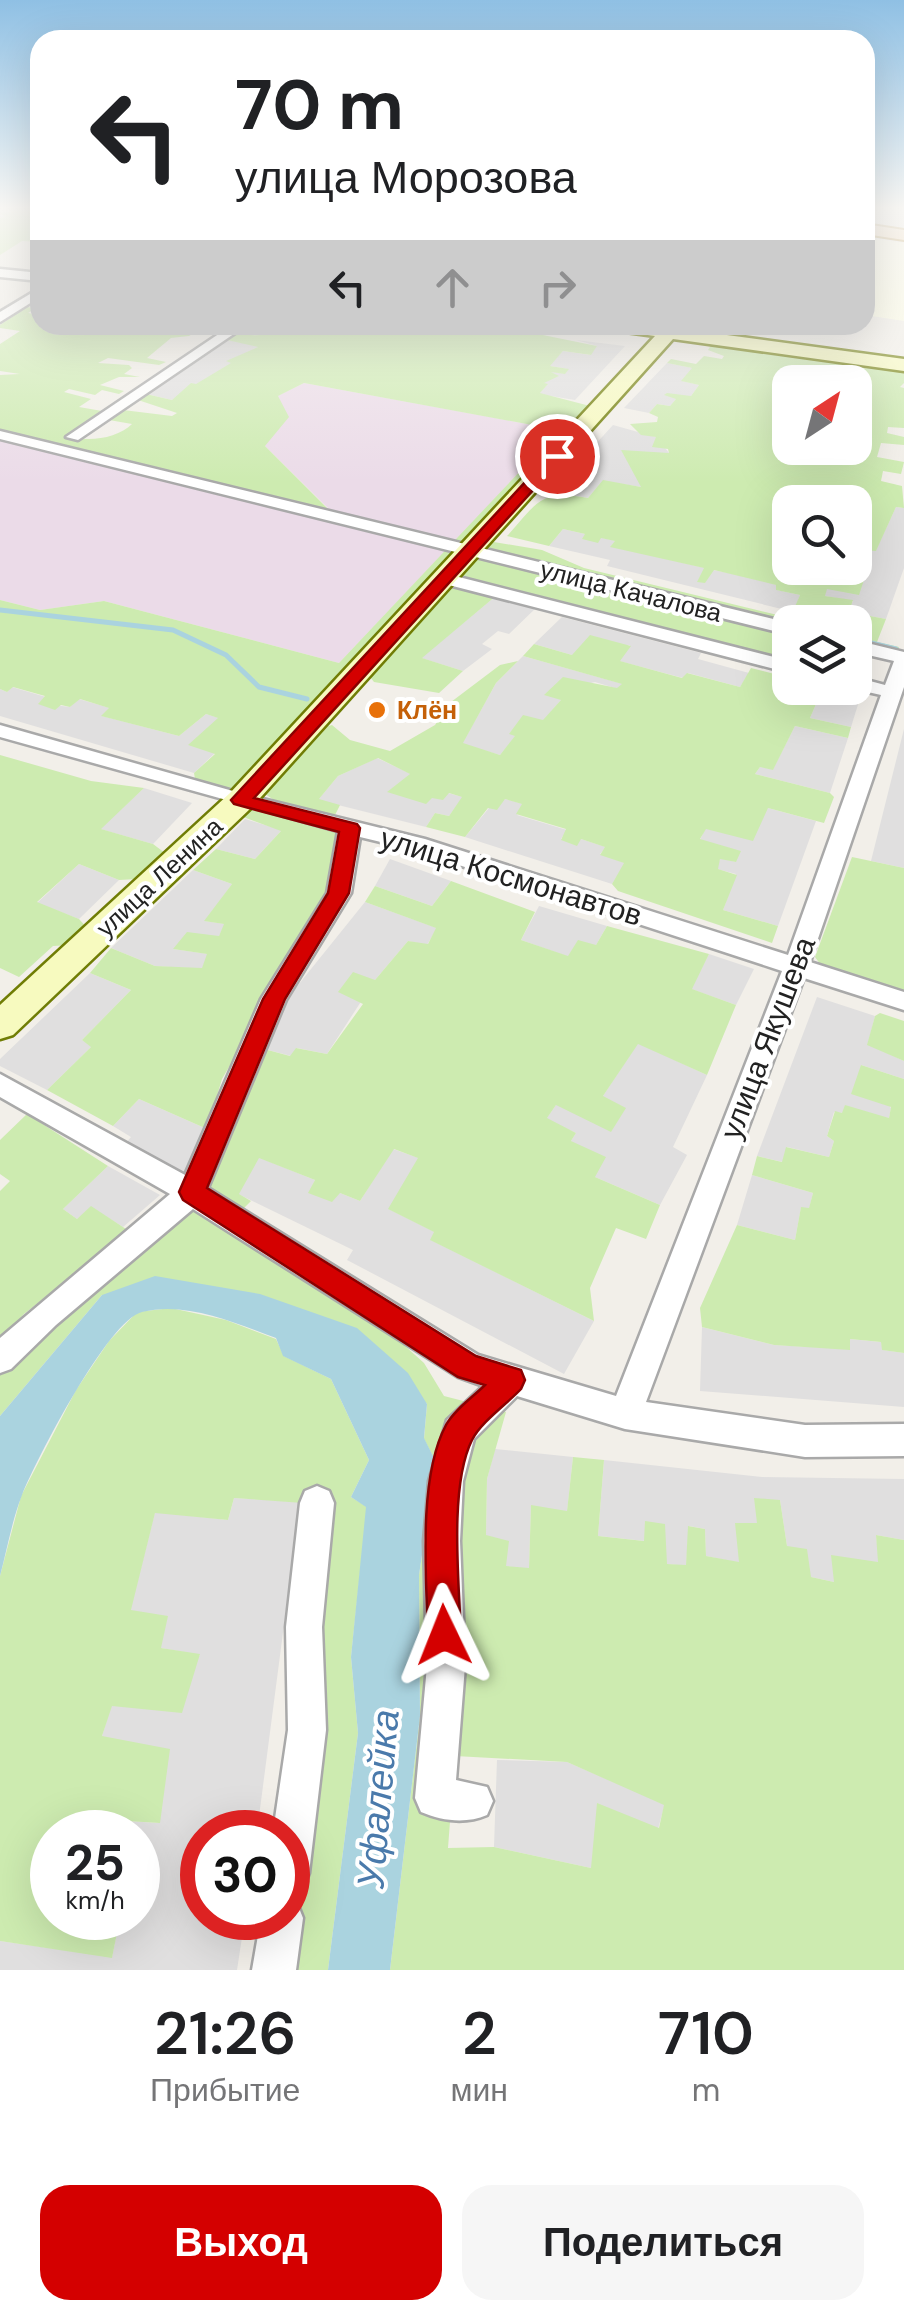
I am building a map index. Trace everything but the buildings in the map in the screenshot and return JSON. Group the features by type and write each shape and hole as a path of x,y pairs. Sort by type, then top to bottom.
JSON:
{"street":[{"path":"0,318 29,299"},
{"path":"73,437 226,335"},
{"name":"улица Ленина","path":"0,1026 241,800 667,335"},
{"path":"717,335 904,365"},
{"name":"улица Качалова","path":"0,435 772,626"},
{"path":"447,579 772,662"},
{"path":"872,650 904,658"},
{"name":"улица Якушева","path":"626,1414 796,966 904,658"},
{"path":"872,687 892,692"},
{"name":"улица Космонавтов","path":"0,731 241,800 417,844 904,1001"},
{"path":"0,1359 46,1314 192,1192 274,999 339,893 350,828"},
{"path":"0,1084 192,1192 469,1367 626,1414 806,1441 904,1440"},
{"path":"473,1801 436,1798 446,1666 442,1540 446,1481 459,1431 511,1380"},
{"path":"296,1810 307,1730 304,1628 317,1503"},
{"path":"274,1970 279,1940"}],"shaded area":[{"path":"875,299 904,299 904,321 875,317"},
{"path":"227,340 260,346 172,400 146,394"},
{"path":"576,340 625,346 575,400 539,394 547,379 557,376 550,375 551,372 568,369 549,366 563,351 590,355 597,346"},
{"path":"667,363 693,368 682,381 699,385 691,396 677,398 670,406 657,404 649,413 624,408"},
{"path":"304,383 560,430 339,663 104,601 40,610 0,600 0,438 334,514 265,446 277,396"},
{"path":"613,425 656,437 670,454 648,454 641,487 603,481 588,498 557,492 579,470 574,468"},
{"path":"896,507 904,508 904,568 886,619 872,616 872,605 851,605 853,601 825,596 832,585 872,585 872,550 876,550"},
{"path":"563,529 616,541 611,546 705,568 698,581 713,570 758,578 776,585 777,590 800,595 796,605 772,607 607,566 610,560 549,546"},
{"path":"497,595 537,607 509,634 498,631 482,644 492,649 463,671 421,658"},
{"path":"562,617 701,653 698,659 749,673 740,687 688,673 683,678 619,661 630,645 572,655 534,644"},
{"path":"523,656 623,684 618,689 595,682 545,694 562,699 543,721 516,736 500,755 462,744 496,683"},
{"path":"12,687 46,697 39,703 70,707 79,699 110,708 102,716 179,736 206,714 219,718 215,753 194,773 0,716 0,689 7,692"},
{"path":"816,705 858,705 851,727 810,718"},
{"path":"795,726 848,738 830,793 755,774 760,767 773,769"},
{"path":"904,729 904,868 871,861"},
{"path":"377,758 411,774 388,792 432,798 448,793 463,797 449,816 435,813 426,827 318,800 338,776"},
{"path":"144,788 192,803 153,844 100,829"},
{"path":"505,799 523,804 517,815 567,830 561,839 581,839 606,847 600,854 625,863 612,884 465,837 489,808"},
{"path":"768,808 816,821 778,926 723,910 736,874 717,869 720,858 736,862 700,840 705,829"},
{"path":"245,819 282,830 255,859 216,849"},
{"path":"390,859 451,881 432,906 375,886"},
{"path":"79,864 119,880 79,919 37,903"},
{"path":"193,870 232,884 205,921 225,924 219,936 173,949 208,954 202,969 155,966 111,948"},
{"path":"365,902 437,928 427,945 408,941 375,980 327,1054 297,1048 291,1056 264,1049 274,1015"},
{"path":"539,906 607,926 596,945 569,957 521,940"},
{"path":"709,954 754,969 736,1005 691,989"},
{"path":"90,973 131,990 82,1040 92,1046 47,1090 0,1066 0,1059"},
{"path":"817,997 875,1016 868,1044 904,1061 904,1079 861,1065 891,1108 889,1118 834,1112 827,1136 834,1141 829,1157 787,1147 783,1162 757,1156"},
{"path":"638,1043 707,1075 673,1147 687,1155 660,1205 595,1177 571,1141 576,1133 546,1119 556,1105 603,1096"},
{"path":"139,1099 207,1129 198,1156 183,1174 126,1143 131,1137 113,1126"},
{"path":"393,1149 419,1158 389,1209 435,1232 431,1240 594,1321 564,1374 347,1260 353,1250 238,1194 258,1157 315,1180 309,1193 340,1193 360,1201"},
{"path":"108,1166 160,1195 123,1227 91,1207 77,1219 63,1209"},
{"path":"752,1175 813,1193 809,1209 801,1208 795,1240 737,1225"},
{"path":"702,1327 774,1345 850,1349 849,1339 881,1342 883,1350 904,1353 904,1407 700,1391"},
{"path":"495,1449 573,1457 567,1512 531,1506 529,1569 505,1566 486,1535 487,1479"},
{"path":"604,1460 762,1477 904,1479 904,1540 876,1535 879,1562 834,1582 811,1577 787,1546 780,1500 757,1523 740,1563 706,1556 705,1529 689,1526 686,1566 667,1564 645,1541 598,1536"},
{"path":"234,1498 300,1502 260,1810 180,1810 180,1940 242,1940 237,1970 0,1970 0,1941 112,1957 115,1940 160,1940 160,1810 150,1810 102,1736 111,1706 200,1655 161,1648 130,1611 155,1512 228,1520"},
{"path":"497,1760 567,1762 665,1804 658,1829 591,1868 494,1847"}],"green space":[{"path":"27,307 30,335 191,335 171,338 147,358 166,362 159,365 108,358 98,363 129,365 132,368 124,374 140,377 119,377 100,385 124,391 119,394 102,390 95,395 69,389 64,392 91,399 79,407 102,411 66,435 82,439 100,438 126,429 132,424 109,420 123,410 172,416 177,413 138,400 146,394 172,400 191,383 196,384 231,363 226,361 258,347 227,340 235,335 543,335 597,346 591,355 563,351 550,366 569,369 565,374 551,372 559,376 544,383 548,384 540,393 590,406 233,790 195,779 194,773 215,754 188,745 218,718 206,714 179,736 101,716 109,708 80,699 70,707 61,705 55,710 38,704 45,696 13,687 7,692 0,689 0,600 40,610 104,601 339,663 559,430 304,383 278,396 289,417 265,446 334,515 0,433 0,375 20,374 0,371 0,344 20,331 0,325"},
{"path":"714,340 904,369 904,383 900,387 904,388 904,428 888,427 887,433 904,437 904,445 881,443 877,457 904,462 901,474 883,471 881,481 902,486 904,508 896,507 876,551 872,551 872,485 772,485 772,584 714,570 705,583 697,582 704,568 610,547 615,541 601,538 598,543 582,539 585,534 563,529 549,546 507,536 534,506 550,497 588,498 603,480 641,487 621,450 669,453 668,449 652,447 656,437 641,435 630,424 657,422 658,417 649,413 657,404 670,406 676,399 664,395 691,396 699,385 681,381 692,368 667,363 671,359 696,364 704,356 724,356 708,350"},
{"path":"488,541 542,550 584,568 772,614 772,623 479,551"},
{"path":"486,558 772,628 772,659 459,578 472,560"},
{"path":"450,583 497,595 422,658 463,671 439,693 374,682 367,673"},
{"path":"776,585 862,585 859,595 827,589 825,596 853,600 851,605 796,605 800,595 776,590"},
{"path":"872,616 886,619 877,642 899,647 897,653 872,647"},
{"path":"590,635 631,646 620,661 682,678 687,673 740,687 751,668 772,673 772,705 816,705 810,718 851,727 848,738 795,726 773,770 760,767 755,774 830,793 834,797 824,823 768,808 753,841 706,829 700,839 741,851 736,862 720,859 718,869 737,875 723,910 778,926 772,943 618,891 612,884 624,863 600,855 605,847 581,839 577,846 561,840 566,829 516,814 522,804 505,799 497,810 488,808 465,837 426,827 435,813 449,816 462,797 449,793 443,800 432,798 426,804 387,792 410,774 378,758 338,776 319,799 340,805 334,817 280,804 262,792 315,730 332,725 350,740 390,751 435,725 451,702 500,665 518,661 496,683 463,743 500,755 515,736 509,734 523,715 543,720 561,700 544,695 563,677 617,688 622,684 523,656 534,644 572,655"},
{"path":"0,755 91,781 144,788 101,829 153,844 165,853 137,879 119,880 79,864 37,902 79,919 88,929 71,945 53,946 19,977 0,968"},
{"path":"245,806 335,830 341,849 330,893 222,1079 207,1129 139,1099 113,1126 47,1090 91,1047 82,1040 131,990 90,973 111,948 155,966 202,968 207,954 173,949 187,932 219,936 224,924 204,921 232,884 193,870 216,849 255,859 281,831 238,815"},
{"path":"852,857 904,868 904,992 823,968 815,957"},
{"path":"451,881 535,912 521,940 568,956 578,940 596,945 607,926 709,954 692,989 736,1005 707,1075 638,1044 603,1096 626,1108 611,1132 556,1105 547,1118 576,1133 571,1141 606,1157 595,1177 660,1205 646,1239 616,1228 590,1288 594,1321 430,1240 434,1232 388,1209 418,1158 394,1149 360,1201 340,1193 332,1202 308,1193 315,1180 259,1158 239,1194 251,1201 239,1213 203,1191 264,1049 290,1056 296,1048 327,1054 363,1004 338,992 353,972 375,980 408,941 428,944 436,928 365,902 375,886 432,906"},
{"path":"880,1013 904,1021 904,1061 867,1045 875,1016"},
{"path":"861,1065 904,1079 904,1353 882,1350 881,1342 850,1339 850,1350 774,1345 702,1327 700,1308 737,1225 795,1240 801,1207 809,1208 813,1193 752,1175 757,1156 782,1162 786,1147 829,1157 834,1141 827,1136 835,1111 842,1113 845,1105 889,1118 891,1107 851,1094"},
{"path":"27,1114 108,1166 63,1209 77,1219 91,1206 129,1231 24,1314 0,1341 0,1191 10,1181 0,1174 0,1140"},
{"path":"194,1211 376,1320 424,1363 444,1396 506,1412 487,1479 486,1535 509,1541 506,1566 529,1568 531,1505 567,1511 573,1457 604,1460 598,1536 644,1541 645,1521 665,1524 667,1564 686,1565 688,1526 705,1529 706,1556 739,1562 735,1523 757,1523 754,1498 780,1500 787,1546 807,1549 811,1577 834,1582 831,1555 878,1562 876,1535 904,1540 904,1970 390,1970 420,1716 419,1575 436,1462 424,1439 427,1404 356,1328 102,1295 0,1416 0,1373 162,1232","holes":["455,1756 567,1762 664,1805 659,1828 597,1803 591,1868 494,1847 448,1848"]},
{"path":"171,1308 226,1320 276,1339 284,1356 331,1379 369,1460 351,1497 367,1507 351,1657 358,1733 328,1970 289,1970 293,1940 310,1940 310,1817 322,1730 317,1629 331,1505 234,1498 228,1520 155,1513 131,1610 168,1616 161,1648 200,1654 182,1713 112,1706 102,1736 170,1749 160,1823 160,1810 30,1810 30,1940 116,1940 112,1958 0,1941 0,1576 21,1496 76,1390 109,1341 137,1312"}],"water":[{"name":"Уфалейка","path":"155,1276 260,1294 357,1328 408,1373 427,1404 424,1438 436,1462 419,1575 420,1716 390,1970 328,1970 358,1733 351,1657 366,1507 351,1497 369,1460 331,1379 283,1356 276,1338 244,1326 193,1311 142,1312 111,1339 57,1424 22,1495 0,1576 0,1416 102,1295"}],"waterway":[{"path":"0,431 56,445"},
{"path":"0,610 173,630 226,655 259,687 307,699"},
{"path":"872,643 896,649"}],"place":[{"name":"Клён","path":"377,710"}],"route":[{"path":"444,1635 442,1540 446,1481 459,1431 511,1380 469,1367 192,1192 274,999 339,893 350,828 241,800 557,456"}]}
